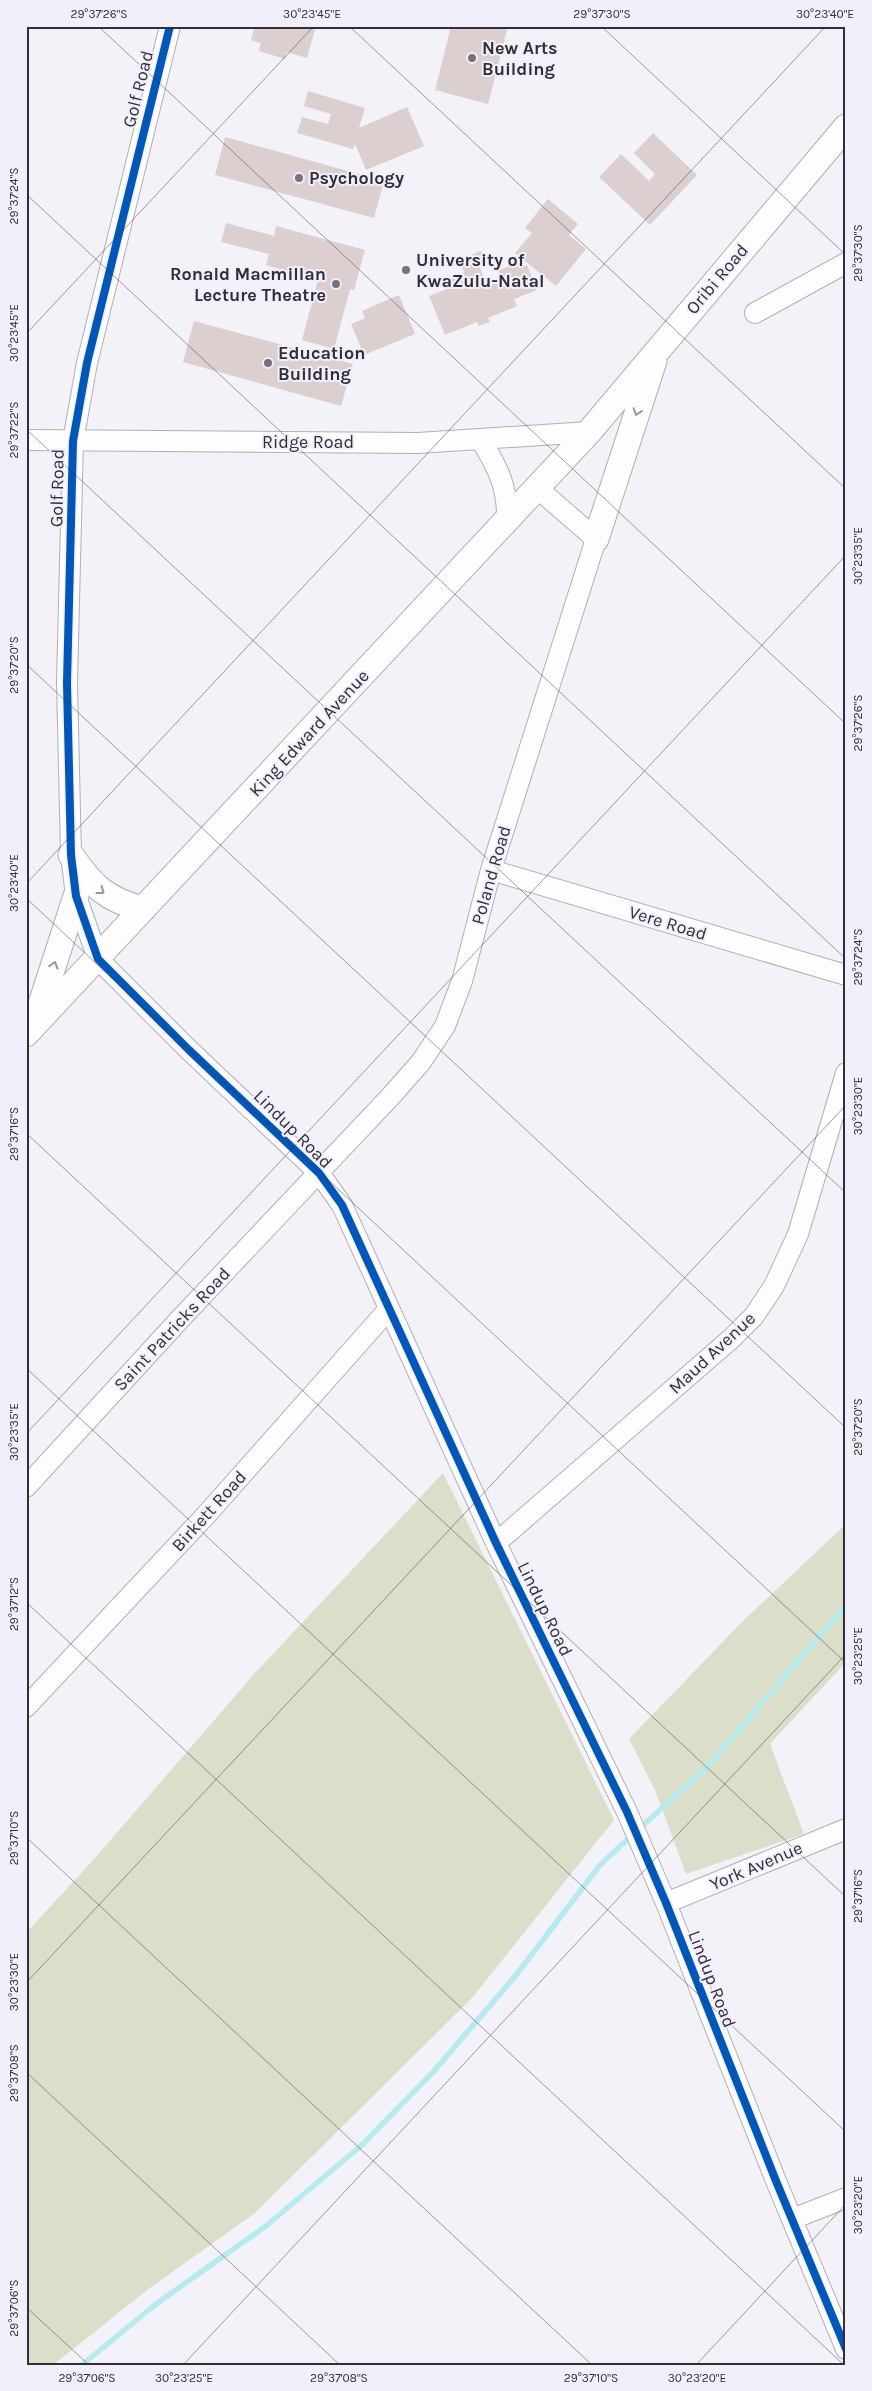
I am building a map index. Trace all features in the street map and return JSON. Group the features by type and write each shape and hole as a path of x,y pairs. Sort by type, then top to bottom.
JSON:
{"street":[{"name":"Golf Road","path":"98,958 76,896 71,855 67,683 73,441 87,363 170,26"},
{"name":"Oribi Road","path":"589,432 846,127"},
{"path":"755,313 846,263"},
{"path":"537,488 596,539 658,349"},
{"name":"Ridge Road","path":"26,440 418,443 589,432"},
{"name":"King Edward Avenue","path":"29,1031 589,432"},
{"path":"481,440 504,483 507,494 507,521"},
{"name":"Poland Road","path":"319,1173 421,1062 445,1026 462,981 490,870 596,539"},
{"path":"71,855 99,890 113,899 143,909"},
{"name":"Vere Road","path":"490,870 846,975"},
{"path":"29,1031 45,998 76,896"},
{"name":"Lindup Road","path":"98,958 189,1050 319,1173 342,1206 496,1543 627,1812 666,1903 846,2350"},
{"name":"Maud Avenue","path":"496,1543 726,1344 754,1316 774,1286 798,1234 846,1073"},
{"name":"Saint Patricks Road","path":"26,1487 181,1318 319,1173"},
{"name":"Birkett Road","path":"26,1707 207,1514 388,1310"},
{"name":"York Avenue","path":"666,1903 846,1829"},
{"path":"792,2219 846,2198"}],"green space":[{"path":"443,1473 614,1820 472,1998 255,2213 147,2290 53,2365 26,2365 26,1933 95,1858 255,1673"},
{"path":"846,1524 846,1662 770,1744 804,1834 686,1874 655,1790 629,1739 743,1621"}],"building":[{"path":"255,26 316,26 307,58 287,52 285,59 259,51 261,43 251,40"},
{"name":"New Arts Building","path":"451,26 508,26 488,104 435,90"},
{"path":"308,91 365,108 359,128 407,107 424,146 366,170 355,144 353,149 297,133 302,117 328,124 331,114 304,106"},
{"path":"653,133 697,175 650,225 599,177 621,154 649,181 655,174 634,153"},
{"name":"Psychology","path":"225,137 384,181 374,218 215,175"},
{"path":"548,199 578,224 569,235 586,249 556,286 515,253 532,233 525,228"},
{"name":"Ronald Macmillan Lecture Theatre","path":"226,223 274,236 276,226 365,250 354,290 350,289 334,349 302,340 318,280 266,265 269,254 221,242"},
{"path":"481,251 487,264 480,267 483,276 478,278 482,287 502,279 498,271 521,261 523,267 527,265 537,290 514,299 517,306 488,318 490,322 479,326 477,322 445,335 429,296 452,287 448,279 464,272 459,260"},
{"path":"399,295 415,334 364,355 351,324 365,318 362,311"},
{"name":"Education Building","path":"194,321 353,364 341,406 183,362"}],"waterway":[{"path":"639,1829 707,1767 846,1605"},
{"path":"82,2365 156,2304 267,2225 362,2145 434,2071 517,1974 600,1865 632,1835"}],"cycle path":[{"path":"170,26 87,363 73,441 67,683 71,855 76,896 98,959 189,1050 319,1173 342,1205 496,1543 627,1812 666,1903 776,2181 846,2349"}],"place":[{"name":"New Arts Building","path":"472,58"},
{"name":"Psychology","path":"299,178"},
{"name":"University of KwaZulu-Natal","path":"406,270"},
{"name":"Ronald Macmillan Lecture Theatre","path":"336,284"},
{"name":"Education Building","path":"268,363"}]}
